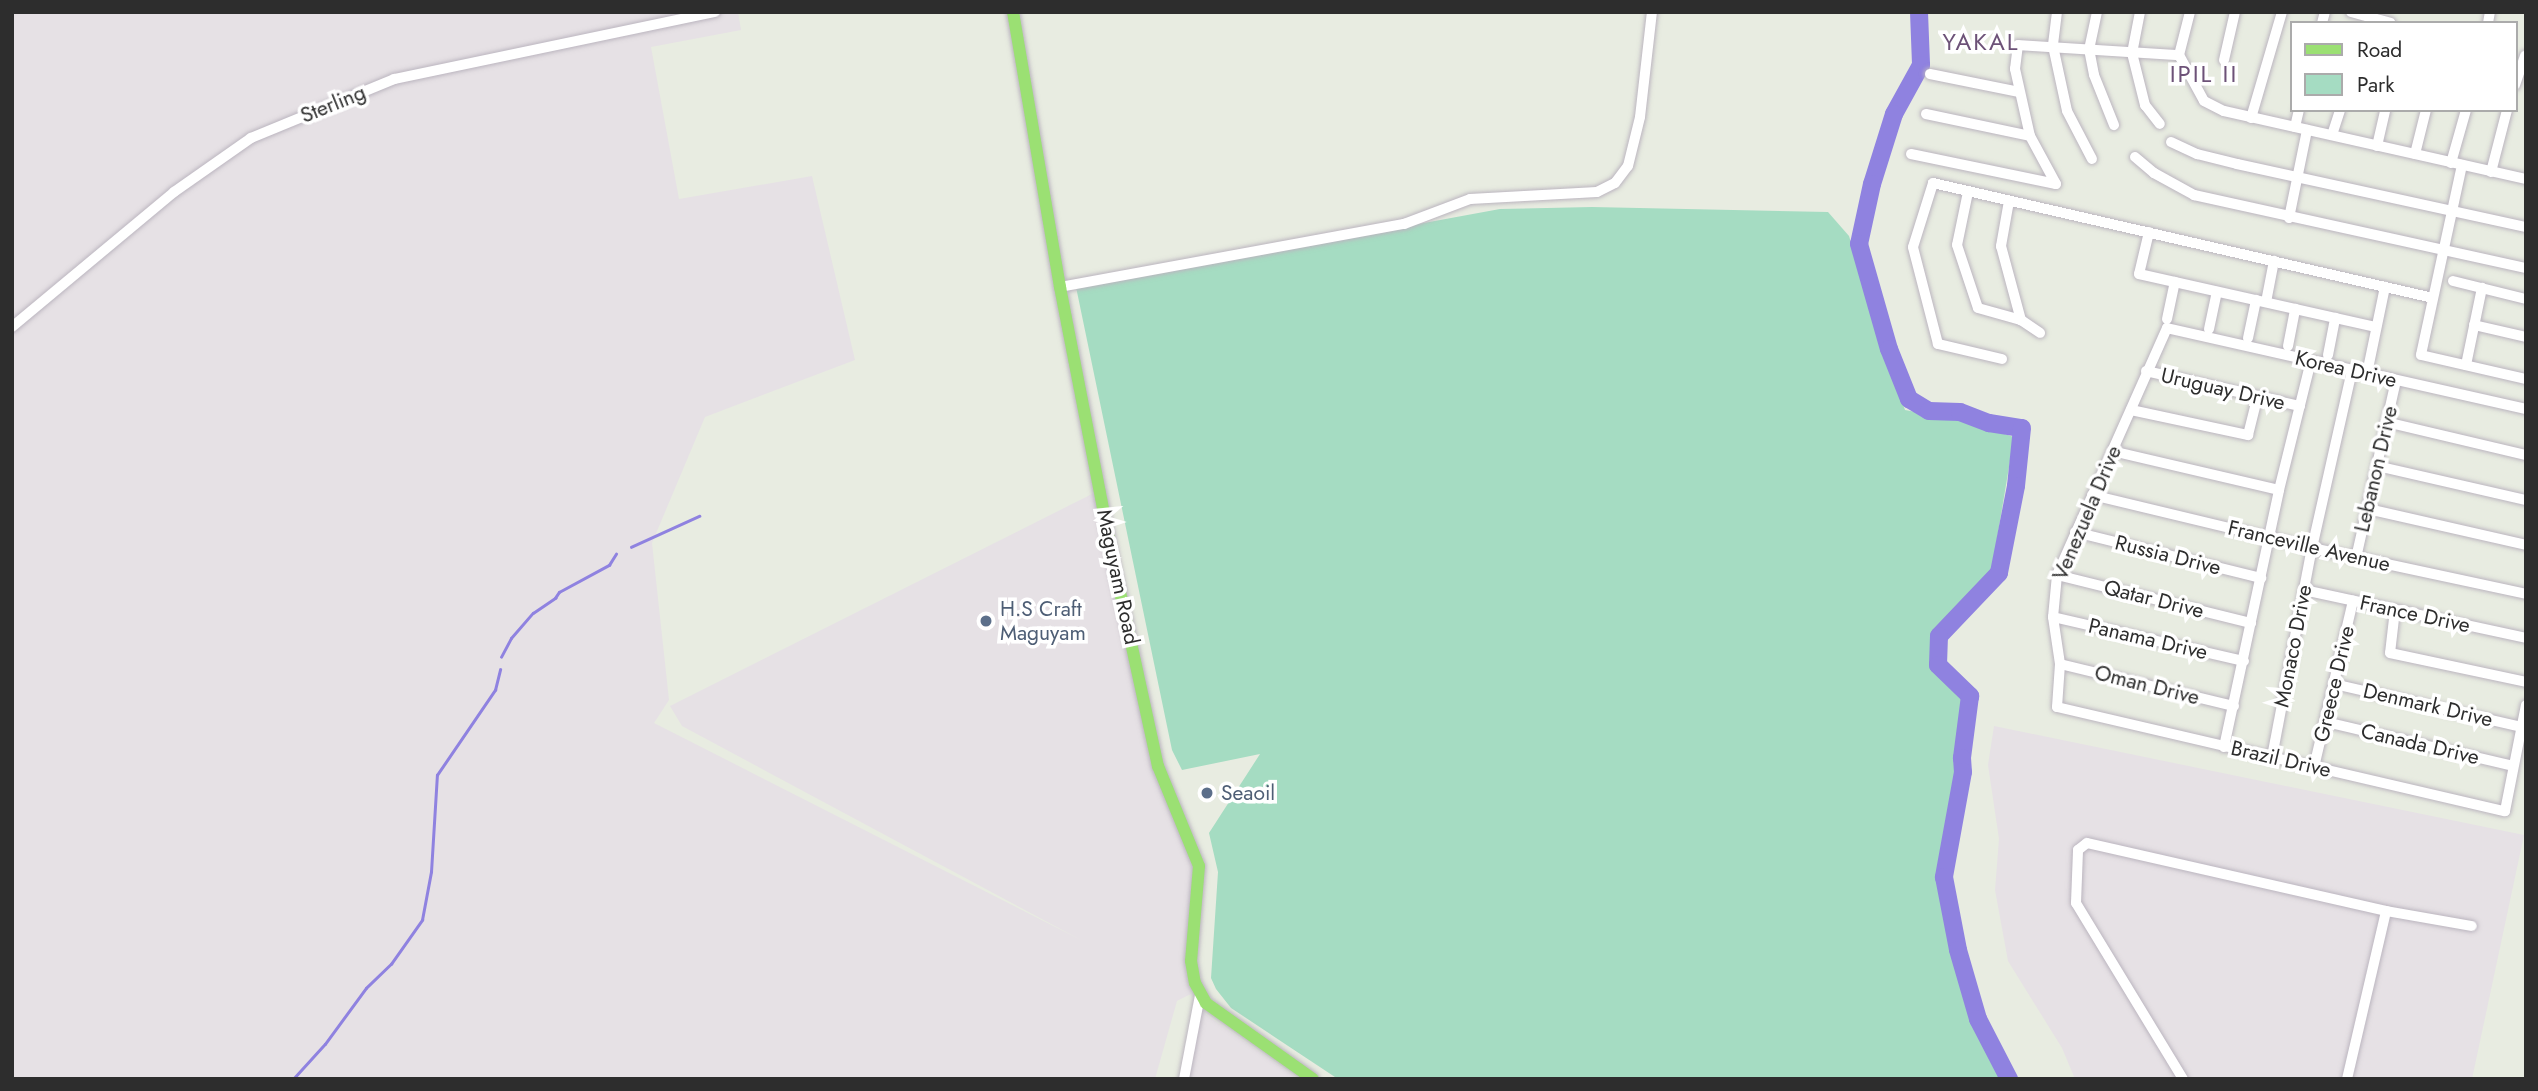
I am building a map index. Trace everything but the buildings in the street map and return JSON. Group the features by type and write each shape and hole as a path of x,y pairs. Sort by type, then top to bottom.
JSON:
{"main road":[{"name":"Maguyam Road","path":"1013,12 1060,287 1113,559 1158,766 1199,866 1191,961 1200,995"},
{"path":"1200,995 1215,1010 1313,1079"}],"street":[{"name":"Sterling","path":"12,327 174,192 251,138 394,79 715,12"},
{"path":"1060,287 1404,224 1470,199 1597,192 1615,183 1628,166 1640,117 1652,12"},
{"path":"2057,12 2053,46 2067,111 2083,148 2092,159"},
{"path":"2097,12 2089,49 2094,75 2114,125"},
{"path":"2140,12 2132,52 2145,105 2160,124"},
{"path":"2190,12 2179,55 2204,101 2224,111 2526,179"},
{"path":"2224,60 2235,12"},
{"path":"2251,118 2282,12"},
{"path":"2351,12 2367,17"},
{"path":"1911,154 2056,184 2030,136 2015,69 2018,46 2179,55"},
{"path":"2517,76 2522,55"},
{"path":"1930,74 2019,92"},
{"path":"2295,127 2299,112"},
{"path":"2332,135 2339,112"},
{"path":"2377,146 2385,112"},
{"path":"2414,155 2425,112"},
{"path":"2451,163 2465,112"},
{"path":"2491,172 2506,112"},
{"path":"1926,114 2030,136"},
{"path":"2289,218 2307,130"},
{"path":"2171,142 2197,154 2526,227"},
{"path":"2135,157 2154,173 2194,195 2526,268"},
{"path":"2462,165 2421,355 2526,379"},
{"path":"2002,359 1938,344 1913,247 1933,183 2433,298"},
{"path":"1968,192 1957,245 1978,308 2021,320 2040,333"},
{"path":"2009,201 2001,246 2021,320"},
{"path":"2149,232 2139,274 2376,327"},
{"path":"2249,338 2274,261"},
{"path":"2454,281 2526,299"},
{"name":"Venezuela Drive","path":"2056,707 2060,664 2053,617 2057,575 2167,323 2175,282"},
{"path":"2369,365 2385,287"},
{"path":"2466,365 2482,288"},
{"path":"2209,329 2217,292"},
{"path":"2288,346 2295,309"},
{"path":"2328,355 2335,318"},
{"name":"Korea Drive","path":"2167,323 2311,361 2526,409"},
{"path":"2474,325 2526,337"},
{"path":"2224,747 2271,537 2279,489 2311,361"},
{"name":"Monaco Drive","path":"2272,757 2312,548 2352,370"},
{"name":"Uruguay Drive","path":"2146,371 2300,406"},
{"name":"Lebanon Drive","path":"2356,558 2396,380"},
{"path":"2130,410 2248,435 2257,398"},
{"path":"2386,422 2526,455"},
{"path":"2112,451 2279,489"},
{"path":"2376,466 2526,500"},
{"name":"Franceville Avenue","path":"2092,495 2312,548 2526,594"},
{"path":"2368,509 2526,545"},
{"name":"Russia Drive","path":"2074,532 2261,578"},
{"name":"Qatar Drive","path":"2057,575 2251,623"},
{"name":"France Drive","path":"2304,590 2526,638"},
{"name":"Greece Drive","path":"2314,767 2353,601"},
{"path":"2395,610 2390,653 2526,682"},
{"name":"Panama Drive","path":"2053,617 2244,661"},
{"name":"Oman Drive","path":"2060,664 2234,706"},
{"name":"Denmark Drive","path":"2334,684 2521,727"},
{"path":"2513,766 2526,705"},
{"name":"Brazil Drive","path":"2056,707 2505,811 2513,766"},
{"name":"Canada Drive","path":"2326,722 2513,766"},
{"path":"2183,1079 2076,903 2078,850 2087,843 2386,911 2472,926"},
{"path":"2347,1079 2386,911"},
{"path":"1184,1079 1200,995"}],"shaded area":[{"path":"12,12 738,12 741,30 651,47 679,199 812,176 855,360 705,417 652,543 669,700 654,723 1081,940 682,726 670,706 1094,493 1156,764 1197,866 1186,972 1191,994 1177,1001 1155,1079 12,1079"},
{"path":"1994,726 2524,835 2472,1079 2075,1079 2062,1048 2008,961 1995,890 1999,839 1988,765"},
{"path":"1198,1008 1205,1014 1298,1079 1188,1079"}],"green space":[{"path":"1592,207 1828,212 1849,236 1905,410 1959,420 2014,437 1992,569 1933,631 1934,668 1966,698 1949,841 1940,880 1957,961 1974,1019 2005,1079 1338,1079 1231,1008 1216,989 1211,978 1218,872 1209,833 1260,754 1182,770 1172,750 1076,287 1500,209"}],"waterway":[{"path":"1919,12 1921,65 1894,114 1872,184 1859,244 1889,349 1909,399 1929,411 1960,412 1989,423 2022,428 2016,486 1999,573 1939,636 1938,665 1970,696 1962,758 1963,772 1944,877 1958,950 1978,1019 2009,1079"},
{"path":"631,547 699,516"},
{"path":"501,657 511,638 533,613 555,598 559,592 609,565 616,554"},
{"path":"293,1079 325,1044 366,988 391,964 422,920 431,872 437,775 495,690 500,670"}],"place":[{"name":"H.S Craft Maguyam","path":"986,621"},
{"name":"Seaoil","path":"1207,793"}],"district":[{"name":"YAKAL","path":"1981,42"},
{"name":"IPIL II","path":"2204,74"}]}
